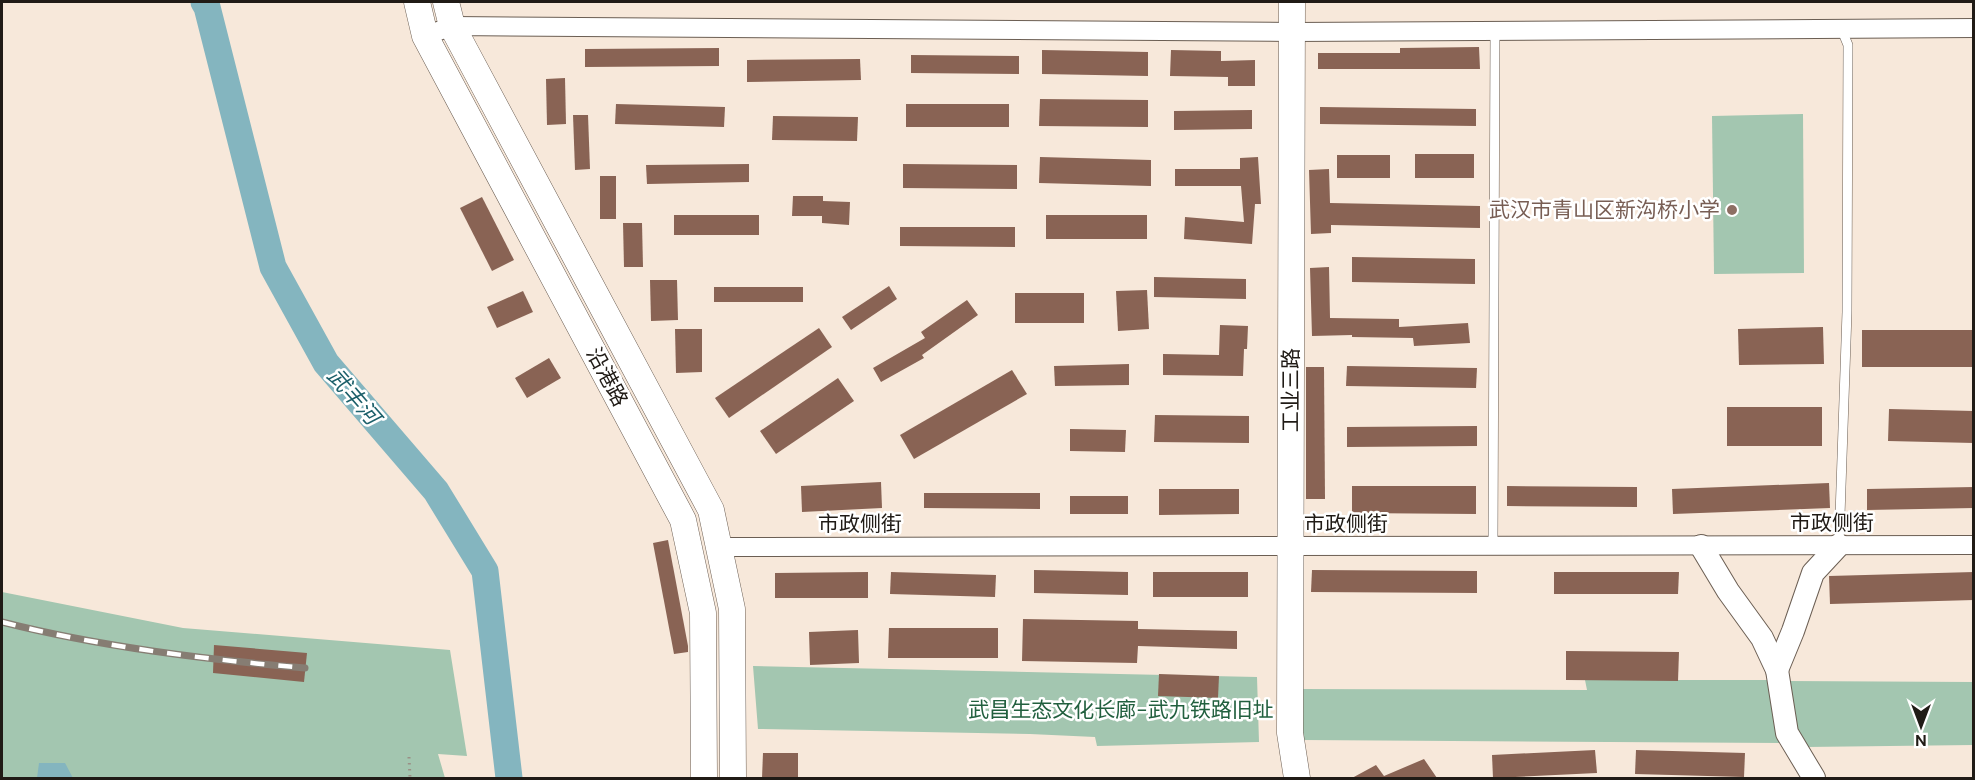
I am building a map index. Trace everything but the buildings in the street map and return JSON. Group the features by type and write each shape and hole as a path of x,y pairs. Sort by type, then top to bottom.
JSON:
{"main road":[{"name":"沿港路","path":"417,2 425,36 683,520 703,612 704,778"},
{"name":"工业三路","path":"1292,2 1290,733 1297,778"},
{"name":"沿港路","path":"449,14 711,510 732,609 733,778"},
{"path":"612,388 638,375"}],"street":[{"path":"425,36 449,14 1292,32 1974,28"},
{"path":"1777,670 1813,573 1839,545"},
{"name":"市政侧街","path":"718,547 1974,545"},
{"path":"1701,546 1728,591 1762,638 1777,670 1787,733 1814,778"}],"lane":[{"path":"1839,545 1848,289 1848,45 1841,28"},
{"path":"1493,546 1495,30"}],"path":[{"path":"409,758 410,778"}],"green space":[{"path":"1803,114 1804,273 1714,274 1712,116"},
{"path":"2,592 183,628 450,650 467,756 438,754 445,778 2,778"},
{"name":"武昌生态文化长廊-武九铁路旧址","path":"753,666 1257,677 1259,742 1097,746 1095,737 758,729"},
{"name":"武昌生态文化长廊-武九铁路旧址","path":"1585,680 1773,680 1781,743 1303,740 1301,689 1587,690"},
{"path":"1786,681 1973,682 1973,745 1806,747 1794,729"}],"water":[{"path":"39,763 65,763 73,778 37,778"}],"waterway":[{"name":"武丰河","path":"204,2 273,267 326,363 436,491 485,571 509,778"}],"railway":[{"path":"2,622 39,631 152,651 305,668"}],"place":[{"name":"武汉市青山区新沟桥小学","path":"1732,210"}]}
